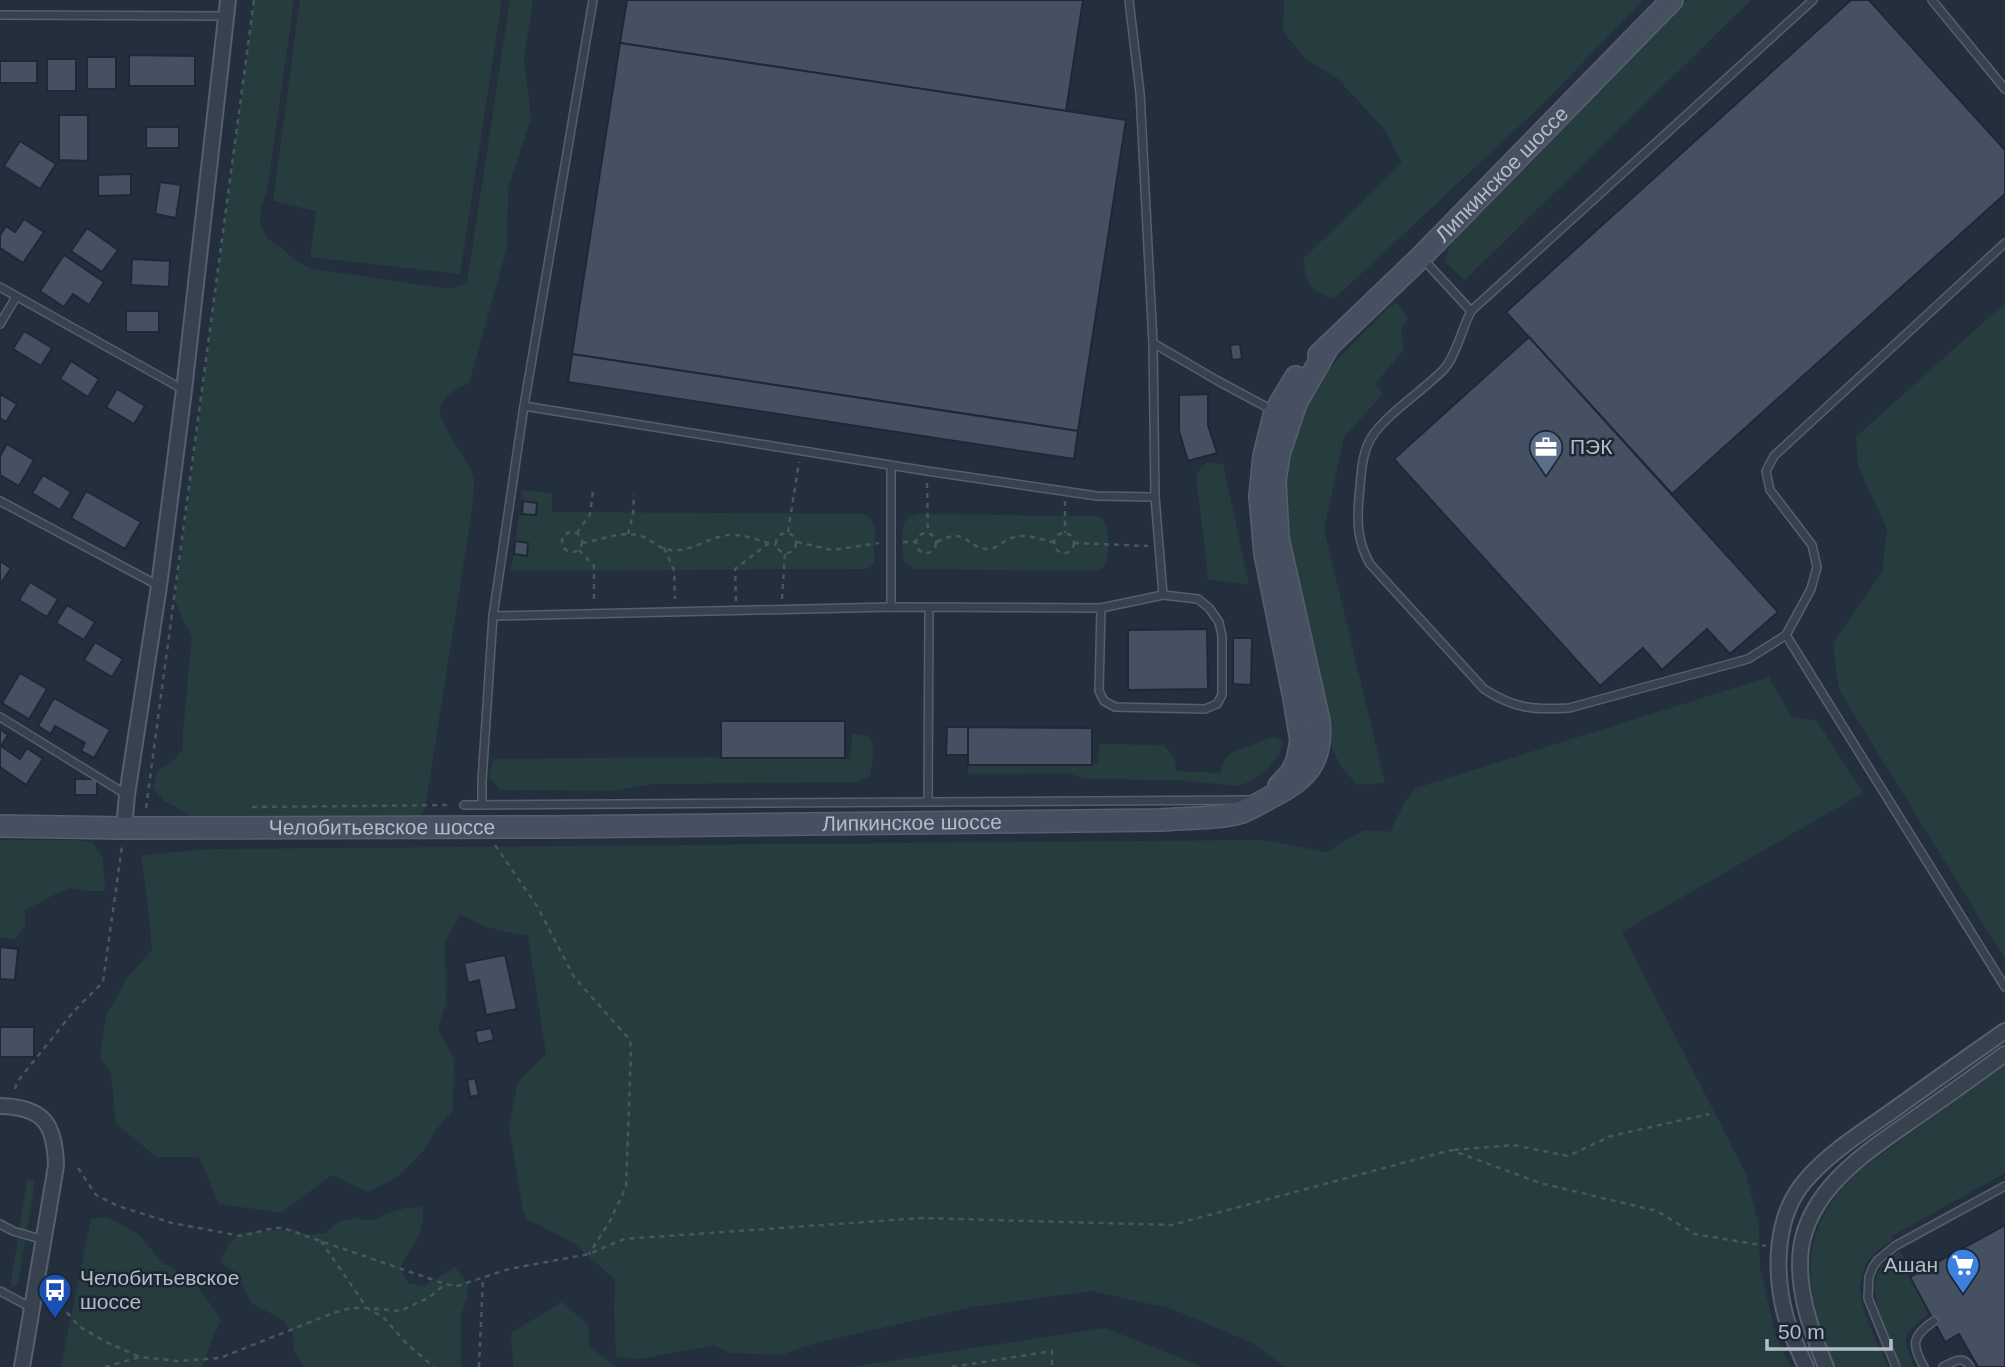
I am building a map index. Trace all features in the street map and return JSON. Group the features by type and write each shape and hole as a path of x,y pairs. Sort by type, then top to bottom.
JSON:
{"street":[{"path":"130,832 127,795 159,586 184,390 228,0"},
{"name":"Липкинское шоссе","path":"1265,800 1291,773 1297,761 1301,741 1265,554 1261,516 1264,456 1283,415 1296,402 1329,345 1421,257 1672,0"},
{"name":"Липкинское шоссе","path":"553,827 1160,820 1240,812 1292,787 1313,765 1319,750 1319,722 1278,538 1275,481 1283,415"},
{"path":"1297,715 1306,739 1303,776"},
{"name":"Челобитьевское шоссе","path":"0,826 130,832 553,827"},
{"path":"1807,1367 1786,1318 1779,1283 1784,1223 1803,1183 1852,1140 2005,1031"},
{"path":"1826,1367 1811,1327 1800,1278 1801,1247 1815,1210 1832,1185 1856,1161 2005,1054"},
{"path":"8,1106 33,1112 44,1120 52,1132 56,1146 56,1166 22,1367"}],"lane":[{"path":"482,804 493,616 524,406 593,0"},
{"path":"1129,0 1140,93 1153,343 1156,497 1163,595"},
{"path":"1813,0 1471,311 1445,368 1382,425 1369,441 1363,460 1358,509 1362,550 1370,564 1484,689 1508,703 1523,707 1569,708 1748,659 1786,635 1811,590 1817,567 1812,545 1770,490 1766,471 1774,456 2005,243"},
{"path":"1932,0 2005,89"},
{"path":"0,15 226,16"},
{"path":"1421,257 1471,311"},
{"path":"0,287 184,390"},
{"path":"0,324 16,297"},
{"path":"1153,343 1283,415"},
{"path":"524,406 801,452 1097,496 1156,497"},
{"path":"891,466 891,607"},
{"path":"0,501 159,586"},
{"path":"493,616 891,607 1101,608 1163,595 1198,599 1219,622 1222,636 1222,695 1217,704 1205,709 1115,707 1104,701 1099,691 1101,608"},
{"path":"929,608 929,801"},
{"path":"1786,635 2005,988"},
{"path":"0,717 127,795"},
{"path":"464,804 1265,800"},
{"path":"1896,1367 1868,1298 1869,1277 1873,1267 1895,1246 2005,1186"},
{"path":"0,1224 13,1231 44,1240"},
{"path":"0,1291 32,1308"},
{"path":"1924,1367 1917,1355 1915,1343 1920,1332 1934,1321"},
{"path":"1943,1367 1962,1360 1970,1367"}],"path":[{"path":"15,1089 17,1082 45,1046 103,982 130,832 163,688 254,0"},
{"path":"788,532 801,452"},
{"path":"927,471 928,533"},
{"path":"576,533 590,514 593,491"},
{"path":"1065,491 1065,533"},
{"path":"628,534 634,514 634,494"},
{"path":"788,532 797,542"},
{"path":"788,532 779,536 776,545 779,551 792,551 797,542"},
{"path":"576,533 582,543 579,550 567,552 561,544 564,535 576,533"},
{"path":"937,542 934,536 928,533 919,536 916,542 917,548 925,553 932,552 937,542 952,535 989,549 1009,538 1017,537 1033,537 1054,542"},
{"path":"1065,533 1072,536 1074,543 1072,550 1063,554 1057,551 1054,542 1056,536 1065,533"},
{"path":"582,543 615,534 628,534 646,538 664,548 682,550 729,535 753,537 776,545"},
{"path":"797,542 832,550 891,542 916,542"},
{"path":"736,611 735,569 769,543"},
{"path":"1074,543 1159,546"},
{"path":"664,548 674,570 675,612"},
{"path":"579,550 594,566 594,614"},
{"path":"781,610 785,553"},
{"path":"240,807 464,804"},
{"path":"484,827 537,906 573,977 630,1040 626,1187 610,1221 589,1254"},
{"path":"78,1168 96,1195 118,1206 172,1223 241,1236 283,1228 457,1286 509,1269 589,1254 624,1239 922,1218 1172,1225 1451,1150 1513,1145 1568,1156 1611,1136 1709,1114"},
{"path":"1451,1150 1540,1183 1657,1212 1695,1234 1780,1248"},
{"path":"320,1239 367,1308 383,1317 406,1343 434,1367"},
{"path":"479,1367 483,1278"},
{"path":"60,1305 80,1327 108,1343 140,1357 177,1361 220,1358 351,1308 400,1311 430,1297 445,1284"},
{"path":"952,1367 1052,1351 1052,1367"},
{"path":"105,1367 140,1357"}],"green space":[{"path":"254,0 294,0 267,192 261,208 260,225 268,239 297,262 313,269 450,289 467,283 510,0 533,0 524,58 531,118 508,189 507,247 469,383 451,393 442,403 440,414 467,463 473,477 474,489 425,809 421,816 191,815 164,801 153,787 158,770 172,762 183,749 192,636 175,600"},
{"path":"300,0 502,0 460,274 310,257 316,211 273,201"},
{"path":"1284,0 1643,0 1543,104 1334,299 1320,293 1311,285 1303,259 1402,163 1385,130 1337,78 1307,60 1283,32"},
{"path":"1687,0 1751,0 1465,280 1445,262 1450,246 1460,232"},
{"path":"1397,303 1408,319 1401,329 1404,349 1375,384 1383,394 1344,437 1324,529 1385,783 1357,785 1341,766 1333,751 1284,523 1285,461 1315,383 1390,306"},
{"path":"2005,303 2005,959 1839,690 1833,643 1882,572 1887,529 1858,466 1856,437"},
{"path":"1207,462 1223,464 1249,585 1208,579 1196,474"},
{"path":"522,490 552,493 552,512 863,514 870,517 875,528 874,563 864,569 510,571 514,554 527,555 528,543 515,541 519,515 536,515 537,503 521,501"},
{"path":"917,514 1100,517 1107,530 1107,557 1102,568 1093,571 914,569 905,563 902,535 906,520"},
{"path":"1769,677 1791,717 1817,721 1863,793 1622,932 1746,1174 1759,1226 1760,1268 1776,1336 1791,1367 1285,1367 1252,1343 1172,1309 1092,1291 972,1307 816,1343 781,1355 729,1353 714,1345 640,1359 616,1357 615,1280 574,1243 527,1219 523,1211 509,1126 518,1082 546,1054 528,936 485,927 460,914 445,943 446,1003 438,1029 454,1059 453,1110 435,1131 423,1151 399,1176 368,1192 332,1175 281,1213 219,1204 199,1157 157,1157 116,1124 111,1073 100,1058 106,1016 127,978 152,950 141,855 215,849 1263,840 1326,852 1364,830 1390,832 1405,802 1416,788"},
{"path":"852,734 868,736 872,740 870,776 856,782 654,784 613,791 500,790 493,780 489,780 493,759 850,759"},
{"path":"1272,737 1283,740 1280,753 1268,768 1252,781 1237,786 1178,780 1085,779 1068,773 968,774 968,765 1098,763 1099,744 1164,745 1175,759 1176,771 1220,773 1223,762 1231,753"},
{"path":"0,840 77,840 92,843 103,858 105,891 71,888 55,894 25,909 25,926 15,940 0,937"},
{"path":"2005,1065 2005,1173 1892,1236 1893,1240 1875,1253 1865,1267 1860,1282 1861,1298 1872,1332 1888,1367 1836,1367 1817,1314 1811,1276 1811,1257 1821,1221 1838,1194 1860,1170"},
{"path":"27,1180 35,1181 18,1284 10,1289"},
{"path":"423,1207 420,1234 400,1269 409,1284 425,1286 455,1267 468,1285 461,1315 461,1367 304,1367 294,1352 293,1335 283,1320 251,1303 234,1272 220,1262 229,1244 241,1233 292,1229 309,1235 325,1233 338,1222 355,1218 372,1221 405,1208"},
{"path":"107,1217 138,1234 162,1262 192,1277 221,1320 202,1367 61,1367 91,1219"},
{"path":"1900,1251 1913,1275 1910,1277 1930,1313 1914,1325 1907,1336 1907,1349 1915,1367 1902,1367 1880,1316 1875,1289 1882,1266"},
{"path":"562,1302 588,1325 590,1348 617,1367 513,1367 511,1333"},
{"path":"1105,1328 1203,1367 850,1367"}],"building":[{"path":"627,0 1083,0 1066,111 620,43"},
{"path":"1851,0 1869,0 2005,150 2005,194 1672,494 1506,312"},
{"path":"620,43 1126,120 1078,431 572,354"},
{"path":"129,55 195,56 195,86 129,86"},
{"path":"87,57 116,57 116,89 87,89"},
{"path":"47,59 76,59 76,91 47,91"},
{"path":"0,61 37,61 37,83 0,83"},
{"path":"59,115 88,115 88,161 59,160"},
{"path":"146,127 179,127 179,148 146,148"},
{"path":"20,141 56,164 40,189 4,166"},
{"path":"131,174 131,195 98,196 98,175"},
{"path":"160,182 181,185 176,218 155,214"},
{"path":"24,219 44,232 23,263 0,248 0,235 6,226 15,232"},
{"path":"87,228 118,250 102,272 71,251"},
{"path":"64,255 104,282 89,305 73,294 64,307 40,291"},
{"path":"132,259 170,261 169,287 131,285"},
{"path":"126,311 159,311 159,332 126,332"},
{"path":"24,331 52,348 41,366 13,349"},
{"path":"1529,337 1778,612 1730,654 1707,629 1662,670 1643,648 1600,686 1394,459"},
{"path":"1240,344 1242,359 1232,360 1230,345"},
{"path":"572,354 1078,431 1074,459 568,382"},
{"path":"71,361 99,379 88,397 60,379"},
{"path":"117,389 145,406 134,424 106,407"},
{"path":"0,394 17,404 6,422 0,418"},
{"path":"1208,394 1208,425 1217,453 1188,461 1179,431 1179,395"},
{"path":"7,444 34,460 19,486 0,475 0,456"},
{"path":"43,475 71,492 60,510 32,493"},
{"path":"86,491 141,522 125,549 71,518"},
{"path":"523,501 537,503 536,515 522,514"},
{"path":"515,541 528,543 527,556 514,554"},
{"path":"0,561 11,568 0,585"},
{"path":"30,582 58,599 47,617 19,600"},
{"path":"67,605 95,622 84,640 56,623"},
{"path":"1207,629 1208,689 1128,690 1128,630"},
{"path":"1233,638 1252,638 1251,685 1233,684"},
{"path":"95,642 123,659 112,677 84,660"},
{"path":"20,673 47,689 29,719 2,703"},
{"path":"54,698 110,730 94,758 81,751 85,743 55,726 51,734 38,726"},
{"path":"721,721 845,721 845,758 721,758"},
{"path":"947,727 968,727 968,755 946,755"},
{"path":"968,727 1092,728 1092,765 968,765"},
{"path":"0,729 8,735 1,746 20,759 27,748 43,759 26,785 0,767"},
{"path":"75,779 97,779 97,795 75,795"},
{"path":"0,947 18,949 15,980 0,979"},
{"path":"505,955 517,1009 486,1015 479,980 468,983 464,963"},
{"path":"0,1027 34,1027 34,1057 0,1057"},
{"path":"491,1028 494,1040 478,1044 475,1031"},
{"path":"475,1078 479,1095 470,1097 467,1080"},
{"name":"Ашан","path":"2005,1225 2005,1367 1978,1367 1959,1334 1945,1342 1910,1277"}],"place":[{"name":"ПЭК","path":"1546,477"},
{"name":"Ашан","path":"1963,1295"},
{"name":"Челобитьевское шоссе","path":"55,1320"}]}
